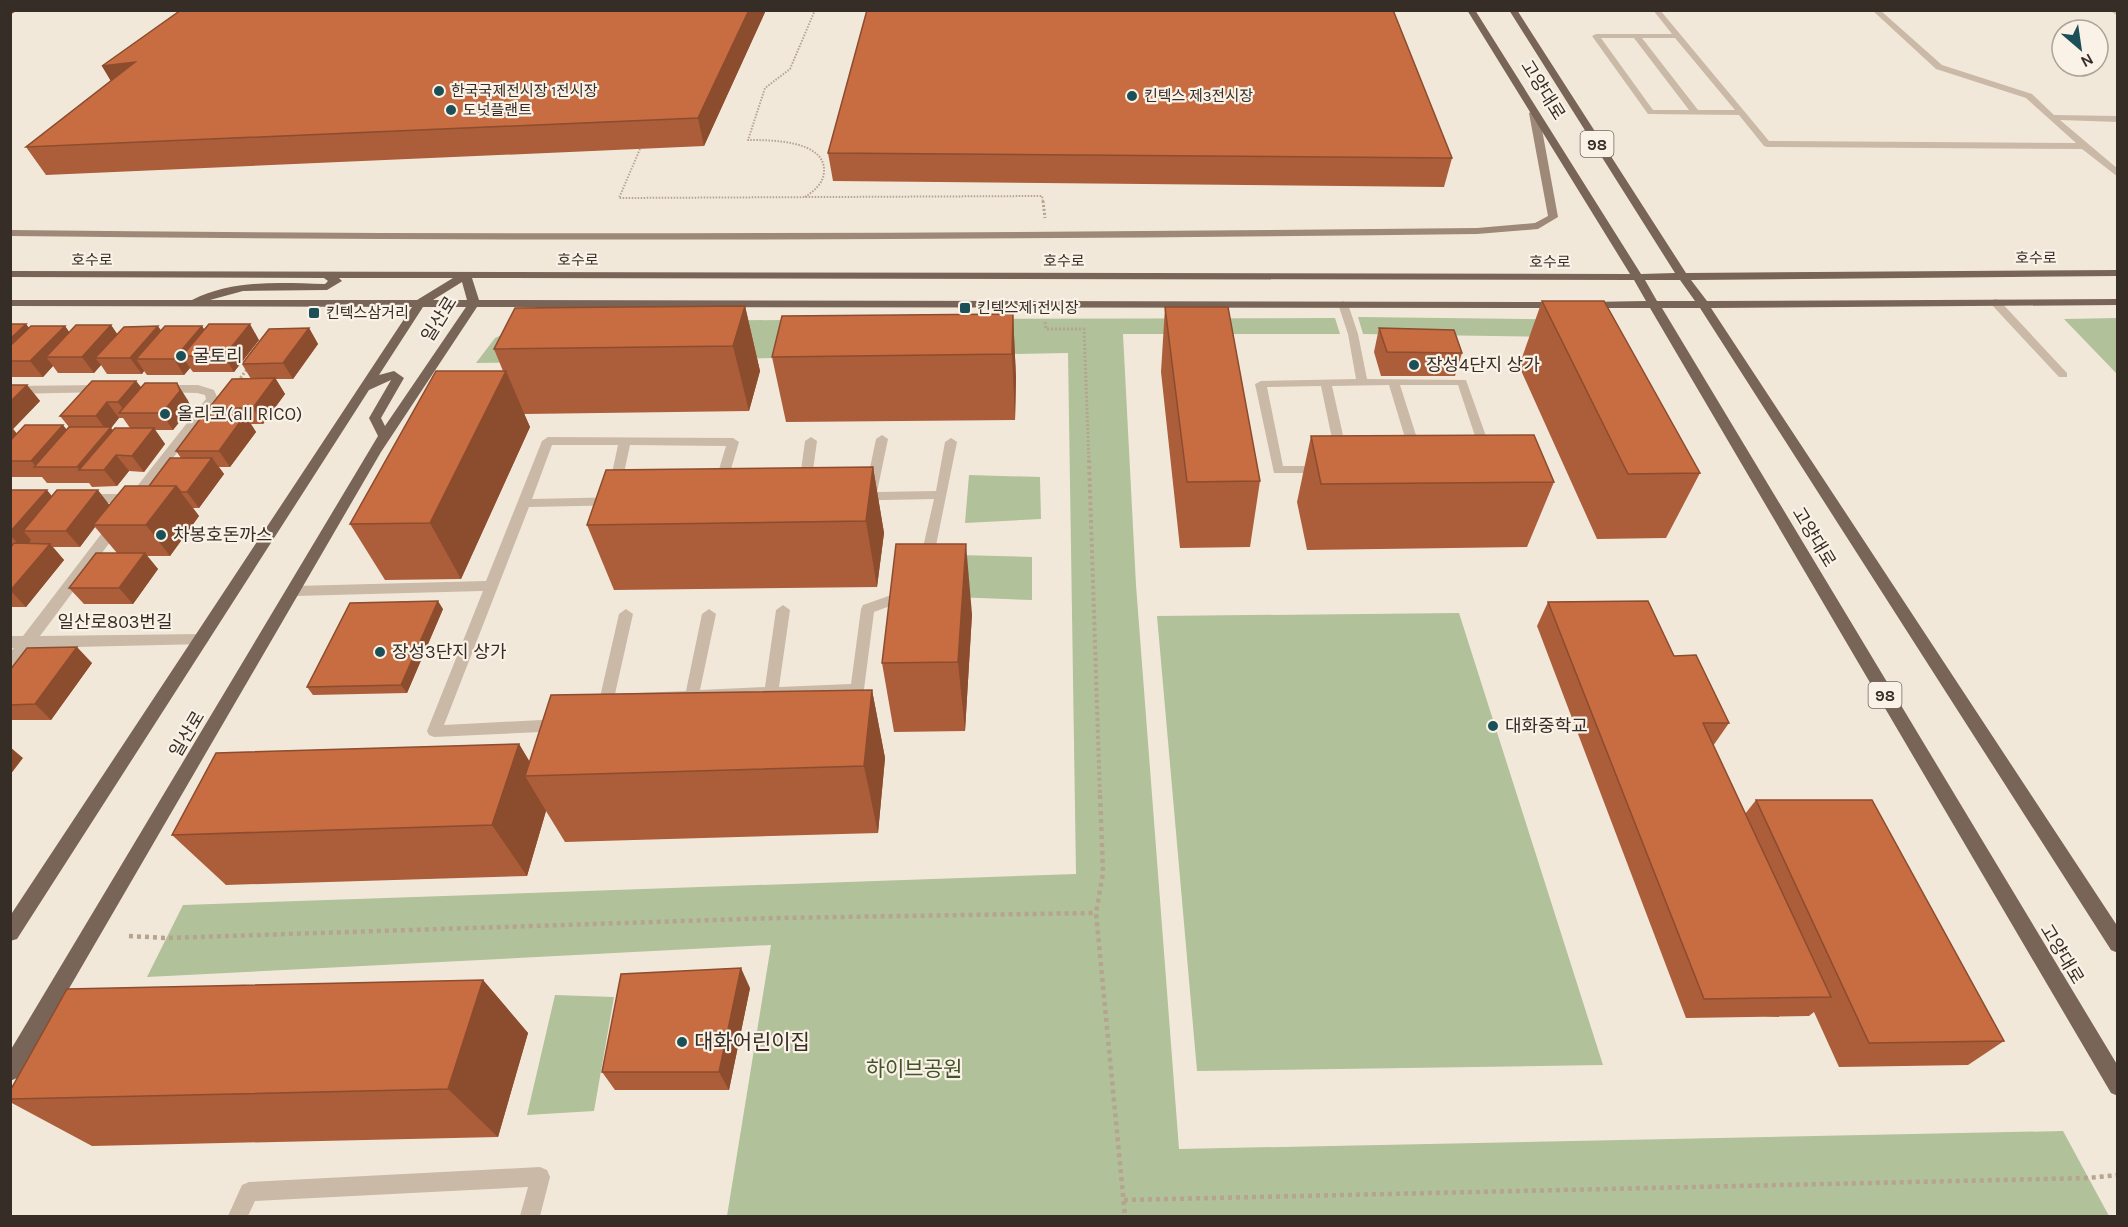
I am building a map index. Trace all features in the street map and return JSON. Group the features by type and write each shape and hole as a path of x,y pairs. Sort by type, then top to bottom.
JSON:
{"main road":[{"name":"고양대로","path":"1471,10 1623,253 1635,277 2118,1086"},
{"name":"고양대로","path":"1514,10 1682,276 1703,304 2118,944"},
{"path":"10,233 349,236 1045,236 1477,231 1538,226 1553,217 1534,113"},
{"name":"호수로","path":"10,274 1635,277 2118,273"},
{"path":"193,303 212,292 229,288 327,287 336,281 327,275"},
{"name":"일산로","path":"10,933 420,303 466,275 474,303 385,437 10,1071"},
{"path":"10,303 1703,304 2118,302"},
{"path":"362,391 385,376 394,375 398,378 375,418 385,437"}],"street":[{"path":"151,389 198,388 210,393"},
{"path":"10,390 116,389"},
{"name":"일산로803번길","path":"29,642 134,499 212,399 210,393"},
{"path":"67,499 134,499"},
{"name":"일산로803번길","path":"10,642 201,640"},
{"path":"10,664 29,642"}],"lane":[{"path":"1656,10 1767,144 2084,146"},
{"path":"1875,10 1939,67 2029,96 2118,174"},
{"path":"2112,10 2118,14"},
{"path":"1677,36 1596,36 1651,112 1740,113"},
{"path":"1636,36 1695,112"},
{"path":"2052,117 2118,119"},
{"path":"1995,302 2063,375"},
{"path":"1343,304 1353,334 1362,382"},
{"path":"1393,382 1422,470"},
{"path":"1393,382 1462,382 1492,470 1278,470 1261,384 1393,382"},
{"path":"1326,383 1345,470"},
{"path":"871,496 882,439"},
{"path":"716,499 733,442 548,441 493,586 434,730 562,725 606,700 857,689 867,609 920,590 951,442"},
{"path":"612,501 626,441"},
{"path":"803,496 811,441"},
{"path":"524,503 941,495"},
{"path":"295,591 493,586"},
{"path":"771,693 783,610"},
{"path":"606,700 626,614"},
{"path":"692,696 709,614"},
{"path":"238,1216 249,1192 540,1178 530,1216"}],"path":[{"path":"804,197 822,183 825,170 820,158 807,148 787,141 748,140 765,88 790,69 815,10"},
{"path":"640,149 619,198 1042,196 1046,225"},
{"path":"1045,316 1046,328 1084,329 1103,873 1096,913 1125,1216"},
{"path":"210,393 235,384 255,359"},
{"path":"129,936 167,938 775,918 1096,913"},
{"path":"1124,1200 2053,1179 2118,1175"}],"green space":[{"path":"1358,317 1604,320 1620,330 1624,338 1363,334"},
{"name":"하이브공원","path":"1335,318 1340,334 1123,334 1136,585 1179,1149 2063,1131 2109,1216 727,1216 771,945 147,977 183,905 1076,874 1068,353 476,363 495,338 529,323 854,319"},
{"path":"2118,318 2117,374 2064,319"},
{"path":"969,475 1040,477 1041,519 965,523"},
{"path":"958,555 1032,557 1032,600 954,597"},
{"path":"1459,613 1603,1065 1197,1071 1157,616"},
{"path":"555,995 614,997 594,1111 527,1115"}],"building":[{"name":"한국국제전시장 1전시장","path":"181,10 749,10 698,118 26,147 135,62 102,66"},
{"name":"킨텍스 제3전시장","path":"867,10 1393,10 1452,158 828,153"},
{"path":"1542,301 1604,301 1700,473 1628,474"},
{"path":"745,306 733,346 494,349 515,308"},
{"path":"1165,307 1228,307 1260,481 1187,482"},
{"path":"1013,314 1012,354 772,357 782,316"},
{"path":"10,324 26,324 10,339"},
{"path":"209,324 250,324 224,356 182,356"},
{"path":"76,325 111,325 82,357 46,357"},
{"path":"31,326 65,326 30,361 10,361 10,346"},
{"path":"158,326 130,358 95,358 124,327"},
{"path":"165,326 202,326 174,359 136,359"},
{"path":"309,328 283,363 242,364 269,329"},
{"path":"1379,328 1454,330 1462,353 1387,352"},
{"path":"436,371 506,371 430,523 350,524"},
{"path":"275,378 253,408 209,408 232,379"},
{"path":"92,381 136,381 118,402 107,402 96,416 60,416"},
{"path":"145,383 177,383 180,391 162,413 119,413"},
{"path":"10,385 27,385 10,402"},
{"path":"203,415 245,415 219,451 176,451"},
{"path":"25,425 63,425 31,461 10,461 10,441"},
{"path":"69,427 111,427 77,467 34,467"},
{"path":"115,428 154,428 132,456 116,455 104,470 79,470"},
{"path":"1534,435 1554,482 1321,484 1311,436"},
{"path":"170,458 212,458 187,492 181,492 176,486 149,486"},
{"path":"873,467 866,521 587,525 606,470"},
{"path":"125,486 176,486 146,525 93,525"},
{"path":"10,490 47,490 10,532"},
{"path":"57,490 98,490 66,531 23,531"},
{"path":"14,543 50,544 10,591 10,548"},
{"path":"896,544 966,544 958,662 882,663"},
{"path":"96,553 145,553 119,588 69,588"},
{"name":"장성3단지 상가","path":"438,601 401,685 307,687 350,603"},
{"path":"1648,601 1674,656 1696,655 1729,723 1703,723 1831,997 1704,999 1548,602"},
{"path":"77,647 35,704 10,705 10,670 27,648"},
{"path":"872,690 864,766 525,776 551,695"},
{"path":"519,744 492,825 172,835 216,753"},
{"path":"1756,800 1872,800 2004,1041 1869,1043"},
{"name":"대화어린이집","path":"741,968 719,1072 602,1072 621,974"},
{"path":"483,980 448,1089 10,1099 10,1091 67,989"}],"place":[{"name":"한국국제전시장 1전시장","path":"439,91"},
{"name":"킨텍스 제3전시장","path":"1132,96"},
{"name":"도넛플랜트","path":"451,110"},
{"name":"킨텍스제1전시장","path":"965,308"},
{"name":"킨텍스삼거리","path":"314,313"},
{"name":"굴토리","path":"181,356"},
{"name":"장성4단지 상가","path":"1414,365"},
{"name":"올리코(all RICO)","path":"165,414"},
{"name":"차봉호돈까스","path":"161,535"},
{"name":"장성3단지 상가","path":"380,652"},
{"name":"대화중학교","path":"1493,726"},
{"name":"대화어린이집","path":"682,1042"}]}
